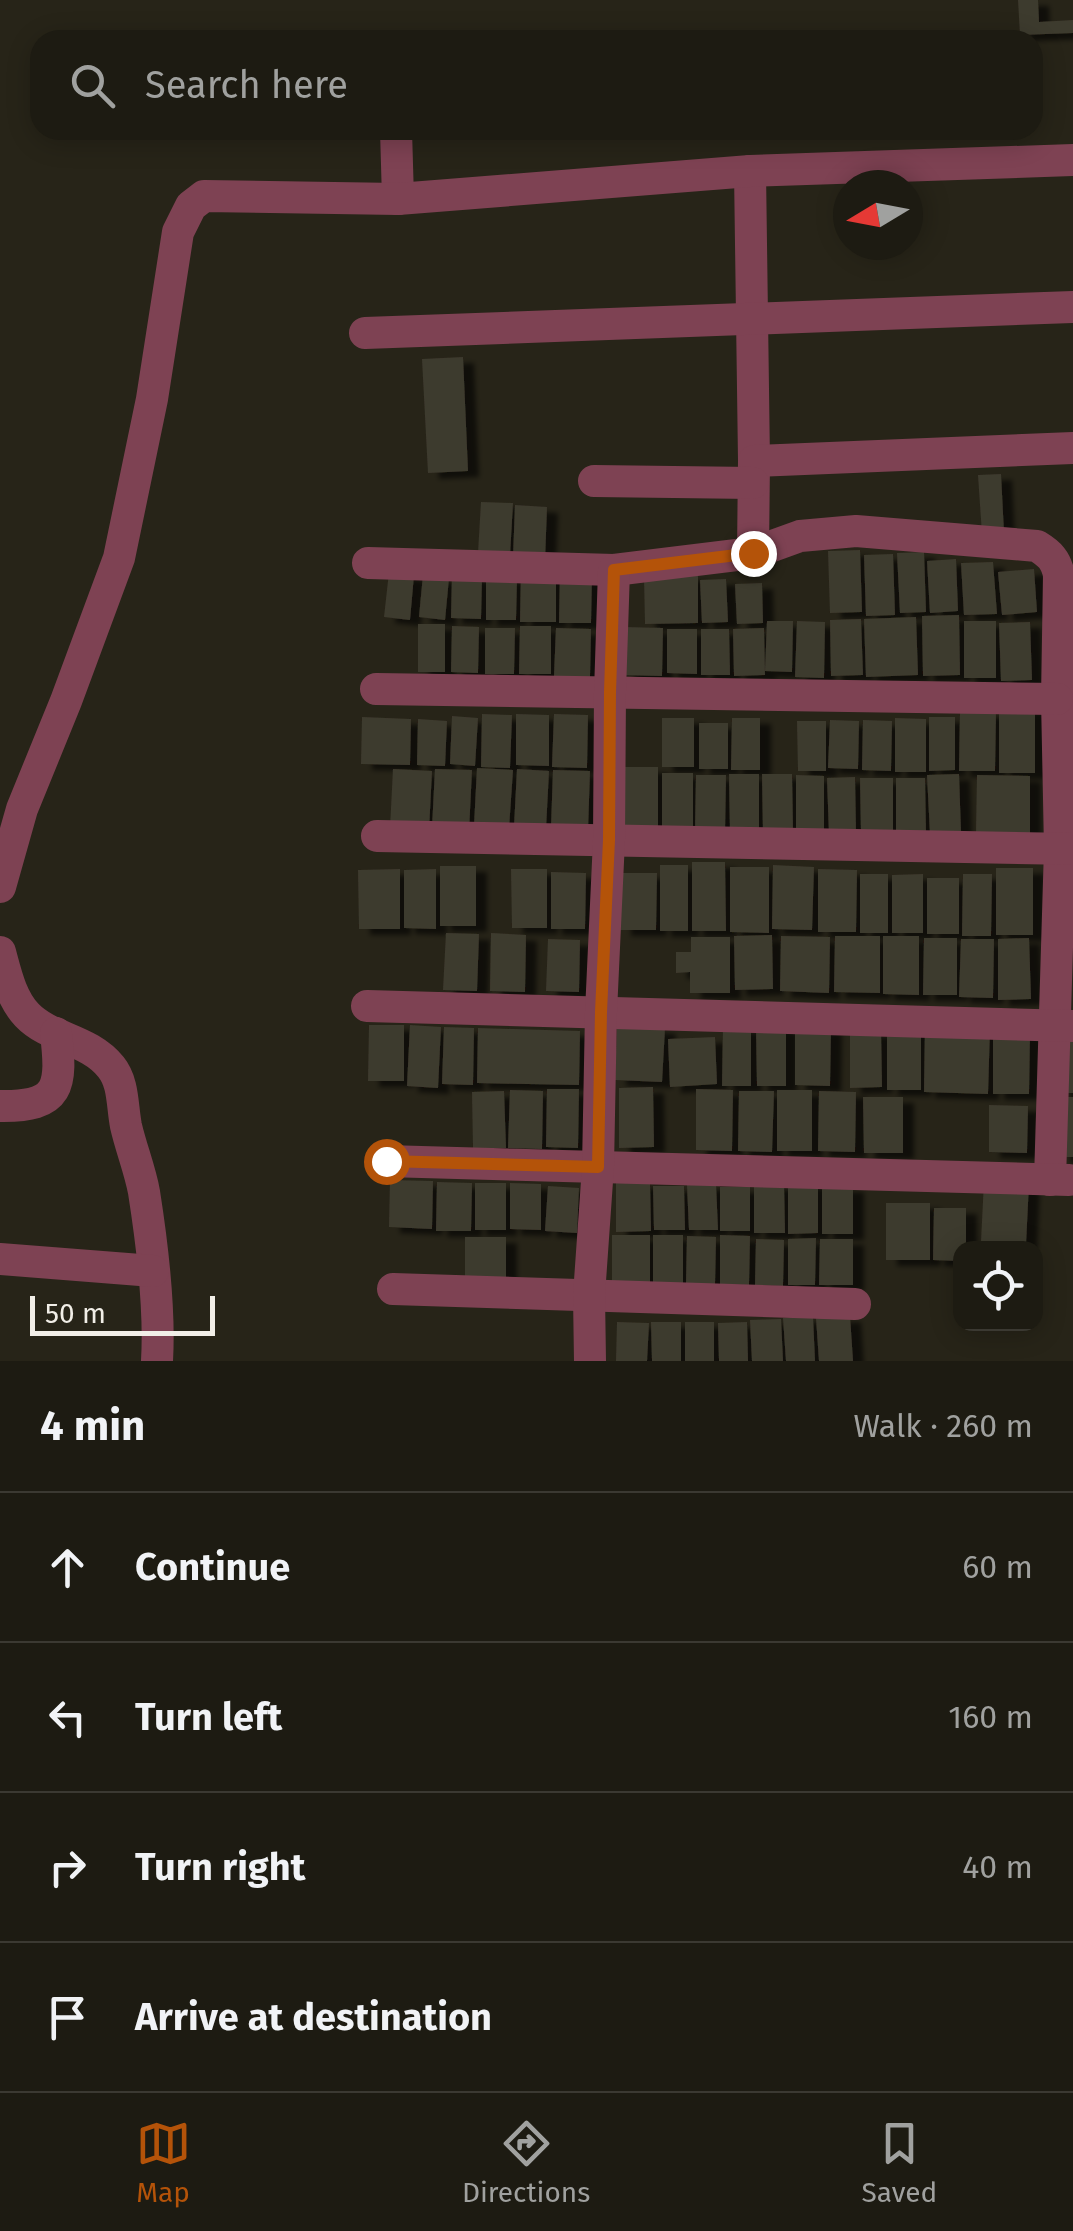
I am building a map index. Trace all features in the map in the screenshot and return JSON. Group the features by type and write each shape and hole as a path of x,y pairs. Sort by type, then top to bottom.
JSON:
{"street":[{"path":"396,140 398,199"},
{"path":"0,886 22,809 119,558 152,399 178,232 191,206 204,196 398,199 750,171 1073,160"},
{"path":"750,171 753,553"},
{"path":"365,333 1073,307"},
{"path":"594,480 1073,448"},
{"path":"368,563 614,570 753,553 800,536 856,531 1037,546 1057,562 1059,575 1057,699 1066,848 1062,1180 386,1161"},
{"path":"590,1361 609,840 614,570"},
{"path":"376,689 1057,699"},
{"path":"377,836 1066,848"},
{"path":"0,952 18,1004 29,1018 98,1054 113,1069 120,1087 144,1189 157,1311 157,1361"},
{"path":"367,1006 1064,1026"},
{"path":"0,1106 39,1103 51,1094 60,1067 56,1032"},
{"path":"0,1259 153,1271"},
{"path":"394,1289 855,1304"}],"building":[{"path":"1018,0 1038,0 1039,22 1073,20 1073,33 1020,30"},
{"path":"463,357 468,471 428,473 422,359"},
{"path":"1001,474 1004,533 982,534 978,475"},
{"path":"481,502 513,503 510,555 478,553"},
{"path":"515,505 547,507 545,560 513,558"},
{"path":"860,550 862,612 830,613 828,551"},
{"path":"924,552 926,612 900,613 897,553"},
{"path":"893,554 895,615 866,616 864,555"},
{"path":"956,559 958,611 930,613 927,561"},
{"path":"993,562 997,614 964,615 961,563"},
{"path":"521,569 556,570 556,622 520,622"},
{"path":"1034,569 1037,612 1002,615 998,572"},
{"path":"389,572 414,575 410,620 384,617"},
{"path":"560,572 592,572 591,623 559,623"},
{"path":"423,575 449,578 445,620 419,617"},
{"path":"452,575 482,576 481,619 451,618"},
{"path":"698,575 698,623 645,624 644,576"},
{"path":"486,577 517,577 516,620 486,620"},
{"path":"726,579 728,622 702,623 700,580"},
{"path":"762,583 763,623 737,624 735,584"},
{"path":"959,615 960,675 923,676 922,616"},
{"path":"916,617 918,675 866,677 864,619"},
{"path":"861,619 863,675 831,676 830,620"},
{"path":"767,621 793,621 792,672 765,671"},
{"path":"797,621 825,622 824,678 795,677"},
{"path":"964,621 996,621 996,678 964,678"},
{"path":"1030,622 1032,680 1001,681 999,623"},
{"path":"418,624 445,624 445,672 418,672"},
{"path":"452,626 479,627 478,673 451,672"},
{"path":"520,626 551,626 551,674 519,674"},
{"path":"624,627 663,628 662,676 623,675"},
{"path":"485,628 515,628 514,674 485,674"},
{"path":"556,628 591,629 590,677 554,676"},
{"path":"764,628 765,675 734,676 733,629"},
{"path":"667,629 697,629 697,674 667,673"},
{"path":"701,629 729,629 730,675 701,675"},
{"path":"999,707 1035,707 1035,773 999,773"},
{"path":"960,711 996,712 995,771 959,771"},
{"path":"482,714 512,715 510,768 481,767"},
{"path":"516,714 549,715 549,766 516,765"},
{"path":"554,714 588,715 587,768 552,767"},
{"path":"452,716 478,718 475,766 450,764"},
{"path":"362,717 411,719 410,765 361,764"},
{"path":"929,717 955,717 955,770 929,771"},
{"path":"662,718 694,718 694,767 662,767"},
{"path":"732,718 760,718 760,770 731,770"},
{"path":"895,718 926,719 926,772 895,772"},
{"path":"418,719 447,721 445,766 417,765"},
{"path":"830,720 859,721 858,769 828,768"},
{"path":"863,720 892,721 891,771 862,770"},
{"path":"797,721 826,721 826,771 798,771"},
{"path":"699,723 728,723 728,769 699,769"},
{"path":"623,767 658,767 658,830 623,830"},
{"path":"477,768 513,770 509,828 474,826"},
{"path":"393,769 432,771 429,830 390,828"},
{"path":"435,769 472,770 469,831 432,828"},
{"path":"517,769 549,771 546,828 514,827"},
{"path":"553,770 590,771 588,830 551,828"},
{"path":"662,773 693,773 693,830 662,830"},
{"path":"729,774 759,774 759,832 730,832"},
{"path":"762,774 792,774 793,832 763,833"},
{"path":"959,774 961,833 930,834 927,775"},
{"path":"696,775 726,775 725,832 695,832"},
{"path":"796,775 824,776 824,833 796,833"},
{"path":"977,775 1030,776 1030,834 976,833"},
{"path":"855,777 856,834 829,834 827,778"},
{"path":"860,778 893,778 893,833 861,833"},
{"path":"896,778 925,778 926,835 896,835"},
{"path":"692,862 725,862 726,931 692,931"},
{"path":"660,865 688,865 688,931 660,931"},
{"path":"773,865 814,867 812,930 772,929"},
{"path":"440,866 476,866 476,926 440,926"},
{"path":"730,867 769,867 769,933 730,932"},
{"path":"996,868 1033,868 1033,935 996,935"},
{"path":"400,869 400,929 359,929 358,870"},
{"path":"436,869 436,929 404,928 404,870"},
{"path":"511,869 547,869 547,928 512,928"},
{"path":"818,869 857,870 856,932 818,932"},
{"path":"551,872 586,873 585,929 551,929"},
{"path":"621,873 657,873 656,930 620,930"},
{"path":"860,874 888,874 888,933 860,933"},
{"path":"923,874 923,933 892,933 892,875"},
{"path":"963,874 992,874 991,936 962,936"},
{"path":"927,878 959,878 959,934 927,934"},
{"path":"446,933 479,934 477,991 443,990"},
{"path":"491,933 526,935 525,992 490,991"},
{"path":"772,935 773,989 735,990 734,936"},
{"path":"781,936 830,937 829,993 780,991"},
{"path":"835,936 880,936 880,993 834,992"},
{"path":"883,936 919,936 919,995 883,994"},
{"path":"691,937 730,937 730,993 690,993 690,972 676,973 676,952 691,952"},
{"path":"924,938 957,938 957,995 923,995"},
{"path":"1029,938 1031,999 998,1000 998,939"},
{"path":"548,939 580,940 579,992 546,991"},
{"path":"961,939 994,939 993,998 959,997"},
{"path":"369,1025 404,1025 404,1081 368,1081"},
{"path":"410,1025 441,1027 438,1088 407,1086"},
{"path":"617,1025 665,1028 662,1082 615,1080"},
{"path":"756,1026 786,1026 786,1086 757,1086"},
{"path":"925,1026 990,1027 988,1094 924,1092"},
{"path":"444,1027 474,1028 473,1085 442,1084"},
{"path":"723,1027 751,1027 751,1086 722,1086"},
{"path":"795,1027 831,1027 830,1086 795,1085"},
{"path":"478,1028 580,1031 579,1085 477,1083"},
{"path":"887,1028 921,1028 921,1090 887,1090"},
{"path":"1061,1030 1073,1030 1073,1093 1060,1093"},
{"path":"850,1031 881,1031 882,1087 850,1088"},
{"path":"993,1031 1030,1031 1029,1094 993,1094"},
{"path":"715,1037 717,1084 670,1087 668,1039"},
{"path":"653,1087 654,1147 619,1148 619,1088"},
{"path":"547,1089 579,1089 578,1148 546,1147"},
{"path":"696,1089 733,1090 732,1151 696,1150"},
{"path":"510,1090 543,1091 542,1149 508,1148"},
{"path":"777,1090 812,1090 812,1151 777,1151"},
{"path":"504,1091 506,1148 473,1148 472,1092"},
{"path":"739,1091 774,1091 772,1152 738,1151"},
{"path":"819,1091 856,1092 855,1152 818,1151"},
{"path":"863,1097 903,1097 903,1153 864,1153"},
{"path":"1059,1097 1073,1097 1073,1157 1060,1157"},
{"path":"989,1105 1028,1106 1027,1153 989,1152"},
{"path":"390,1180 433,1181 432,1229 389,1227"},
{"path":"984,1181 1029,1183 1026,1241 981,1241"},
{"path":"437,1182 472,1183 471,1231 436,1231"},
{"path":"818,1182 818,1233 788,1234 788,1183"},
{"path":"475,1183 506,1183 506,1230 475,1230"},
{"path":"510,1183 541,1184 541,1230 510,1229"},
{"path":"616,1183 650,1183 651,1231 616,1232"},
{"path":"716,1184 718,1230 689,1230 687,1185"},
{"path":"754,1184 784,1184 785,1233 754,1233"},
{"path":"548,1186 579,1188 577,1233 545,1231"},
{"path":"653,1186 684,1186 685,1230 654,1230"},
{"path":"822,1186 853,1186 853,1234 822,1234"},
{"path":"720,1187 750,1187 750,1231 720,1231"},
{"path":"886,1203 930,1203 930,1260 886,1260"},
{"path":"934,1208 966,1208 966,1241 953,1241 953,1261 933,1260"},
{"path":"612,1235 650,1235 650,1284 612,1283"},
{"path":"653,1235 683,1235 683,1284 653,1283"},
{"path":"720,1235 750,1236 749,1285 720,1284"},
{"path":"687,1236 716,1237 715,1285 686,1284"},
{"path":"465,1237 506,1237 506,1282 465,1281"},
{"path":"816,1238 815,1285 788,1285 788,1239"},
{"path":"756,1239 784,1240 783,1286 755,1285"},
{"path":"820,1239 853,1239 853,1285 819,1285"},
{"path":"850,1316 853,1361 819,1361 816,1318"},
{"path":"813,1317 815,1361 786,1361 783,1318"},
{"path":"781,1319 783,1361 752,1361 750,1320"},
{"path":"617,1322 649,1323 647,1361 616,1361"},
{"path":"651,1322 681,1322 681,1361 652,1361"},
{"path":"685,1322 714,1322 714,1361 685,1361"},
{"path":"747,1322 748,1361 719,1361 718,1323"}],"route":[{"path":"386,1161 598,1167 614,570 753,553"}]}
